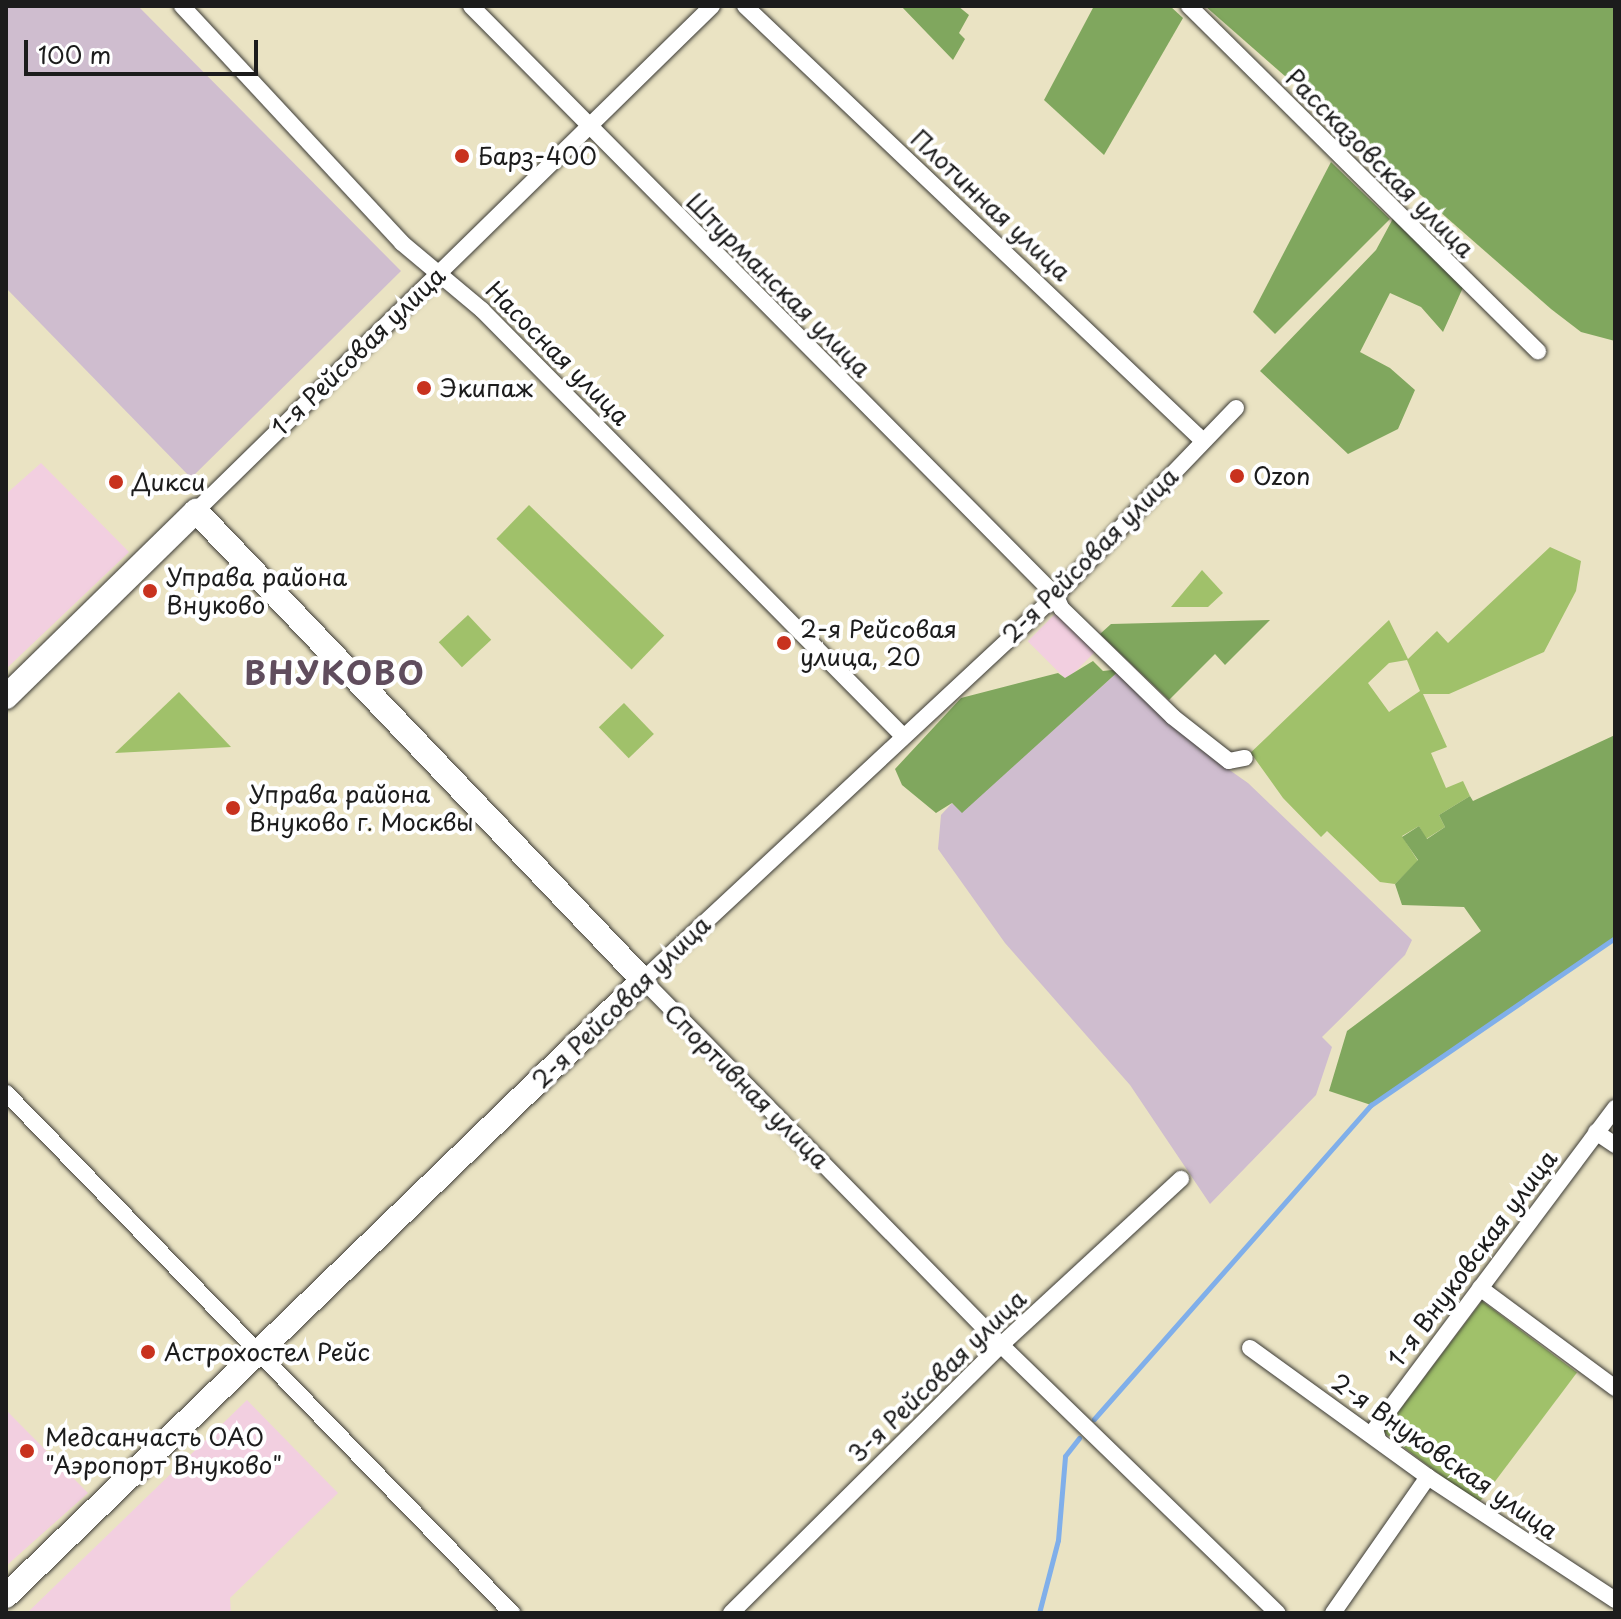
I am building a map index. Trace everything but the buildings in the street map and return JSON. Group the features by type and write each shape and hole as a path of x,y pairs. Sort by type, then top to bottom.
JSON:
{"street":[{"name":"Насосная улица","path":"182,6 436,274 482,310 901,734"},
{"name":"Штурманская улица","path":"471,6 588,128 1056,596 1061,608 1173,717 1229,761 1245,758"},
{"name":"1-я Рейсовая улица","path":"6,697 712,6"},
{"name":"Плотинная улица","path":"745,6 1202,440"},
{"name":"Рассказовская улица","path":"1189,6 1538,351"},
{"name":"2-я Рейсовая улица","path":"6,1596 901,734 1056,596 1202,440 1236,408"},
{"name":"Спортивная улица","path":"196,511 643,980 1001,1345 1278,1613"},
{"path":"6,1093 512,1613"},
{"name":"1-я Внуковская улица","path":"1378,1439 1375,1429 1615,1108"},
{"path":"1596,1132 1615,1145"},
{"name":"3-я Рейсовая улица","path":"731,1613 1001,1345 1181,1179"},
{"path":"1480,1288 1615,1388"},
{"name":"2-я Внуковская улица","path":"1250,1348 1428,1477 1615,1600"},
{"path":"1333,1613 1428,1477"}],"shaded area":[{"path":"6,6 138,6 401,271 191,478 6,288"},
{"path":"41,463 129,552 6,669 6,494"},
{"path":"1061,608 1100,647 1067,680 1028,641"},
{"path":"1121,669 1201,750 1248,783 1412,940 1405,955 1322,1037 1332,1047 1316,1095 1210,1204 1130,1085 1005,943 938,849 941,815 952,803 962,812"},
{"path":"247,1400 338,1493 230,1598 231,1613 27,1613"},
{"name":"Медсанчасть ОАО \"Аэропорт Внуково\"","path":"6,1410 88,1493 6,1566"}],"green space":[{"path":"901,6 958,6 969,15 959,33 965,39 953,60"},
{"path":"1094,6 1170,6 1183,18 1104,155 1044,100"},
{"path":"1205,6 1615,6 1615,341 1581,332 1551,309"},
{"path":"1331,162 1390,219 1275,334 1253,312"},
{"path":"1396,213 1465,283 1443,332 1421,307 1390,293 1360,352 1390,368 1415,390 1398,429 1348,454 1260,371 1376,250"},
{"path":"529,505 664,636 632,669 496,539"},
{"path":"1550,547 1581,561 1576,591 1544,652 1449,694 1423,694 1447,747 1431,753 1446,788 1463,781 1470,796 1439,815 1445,827 1426,839 1419,826 1402,836 1418,861 1395,884 1380,882 1327,831 1321,837 1283,798 1253,756 1245,758 1389,620 1408,659 1437,631 1448,643","holes":["1407,660 1420,691 1389,712 1368,683 1389,663"]},
{"path":"1202,570 1223,593 1208,607 1171,607"},
{"path":"468,615 491,640 462,667 439,642"},
{"path":"1270,620 1225,665 1215,654 1169,700 1100,634 1111,624"},
{"path":"1093,661 1103,671 1121,669 962,813 952,803 936,813 902,785 895,769 961,698 1058,673 1065,678"},
{"path":"179,692 231,747 115,753"},
{"path":"624,703 654,734 629,758 599,727"},
{"path":"1615,735 1615,938 1371,1105 1329,1091 1347,1031 1481,931 1464,907 1402,905 1395,884 1418,860 1402,837 1419,826 1427,839 1445,827 1439,815 1470,796 1473,801"},
{"path":"1482,1301 1577,1373 1478,1504 1383,1432"}],"waterway":[{"path":"1094,1419 1371,1105 1615,938"},
{"path":"1039,1613 1058,1540 1065,1456 1079,1438"}],"place":[{"name":"Барз-400","path":"462,156"},
{"name":"Экипаж","path":"424,388"},
{"name":"Ozon","path":"1237,476"},
{"name":"Дикси","path":"116,482"},
{"name":"Управа района Внуково","path":"150,591"},
{"name":"2-я Рейсовая улица, 20","path":"784,643"},
{"name":"Управа района Внуково г. Москвы","path":"233,808"},
{"name":"Астрохостел Рейс","path":"148,1352"},
{"name":"Медсанчасть ОАО \"Аэропорт Внуково\"","path":"27,1451"}],"district":[{"name":"ВНУКОВО","path":"335,672"}]}
